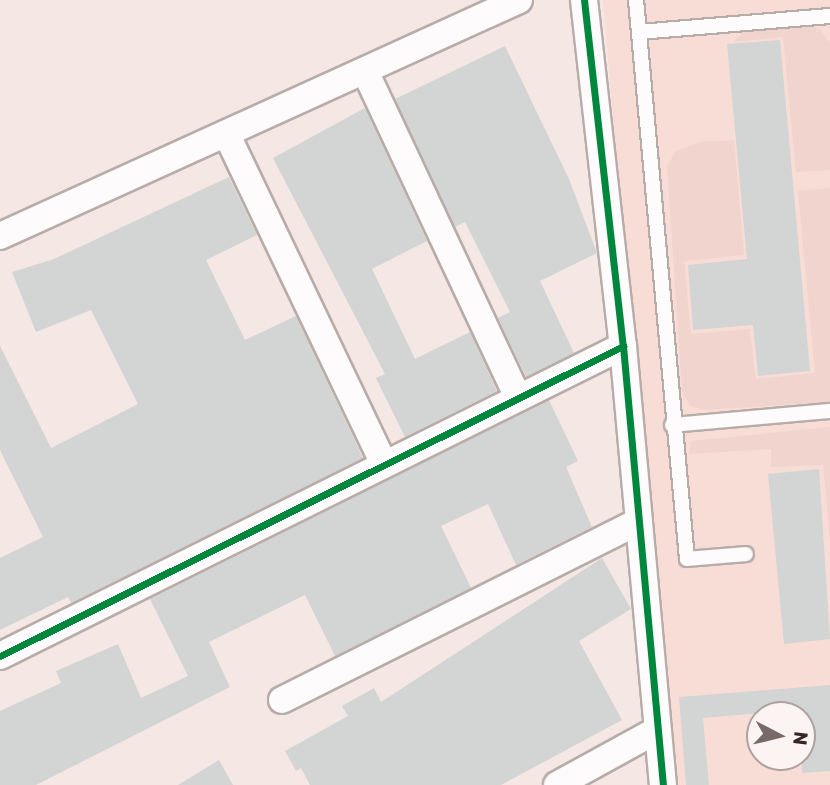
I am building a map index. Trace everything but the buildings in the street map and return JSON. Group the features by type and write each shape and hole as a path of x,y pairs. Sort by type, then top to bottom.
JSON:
{"street":[{"path":"0,236 228,135 519,0"},
{"path":"584,0 623,346 663,785"},
{"path":"365,71 518,398"},
{"path":"228,135 384,464"},
{"path":"0,656 623,346"},
{"path":"282,700 639,521"},
{"path":"558,785 657,730"}],"lane":[{"path":"636,0 672,425 687,559 746,554"},
{"path":"639,32 830,16"},
{"path":"672,425 830,411"}],"shaded area":[{"path":"603,0 830,0 830,785 670,785"},
{"path":"810,26 820,29 830,43 830,170 796,172 783,37 733,42 746,30"},
{"path":"734,140 744,255 684,261 691,334 750,329 756,379 815,373 798,191 830,188 830,402 703,410 690,406 682,391 667,166 676,151 699,142"},
{"path":"830,427 830,542 823,465 771,467 771,449 689,454 691,441"}],"cycle path":[{"path":"584,0 623,346 663,785"},
{"path":"0,656 623,346"}]}
